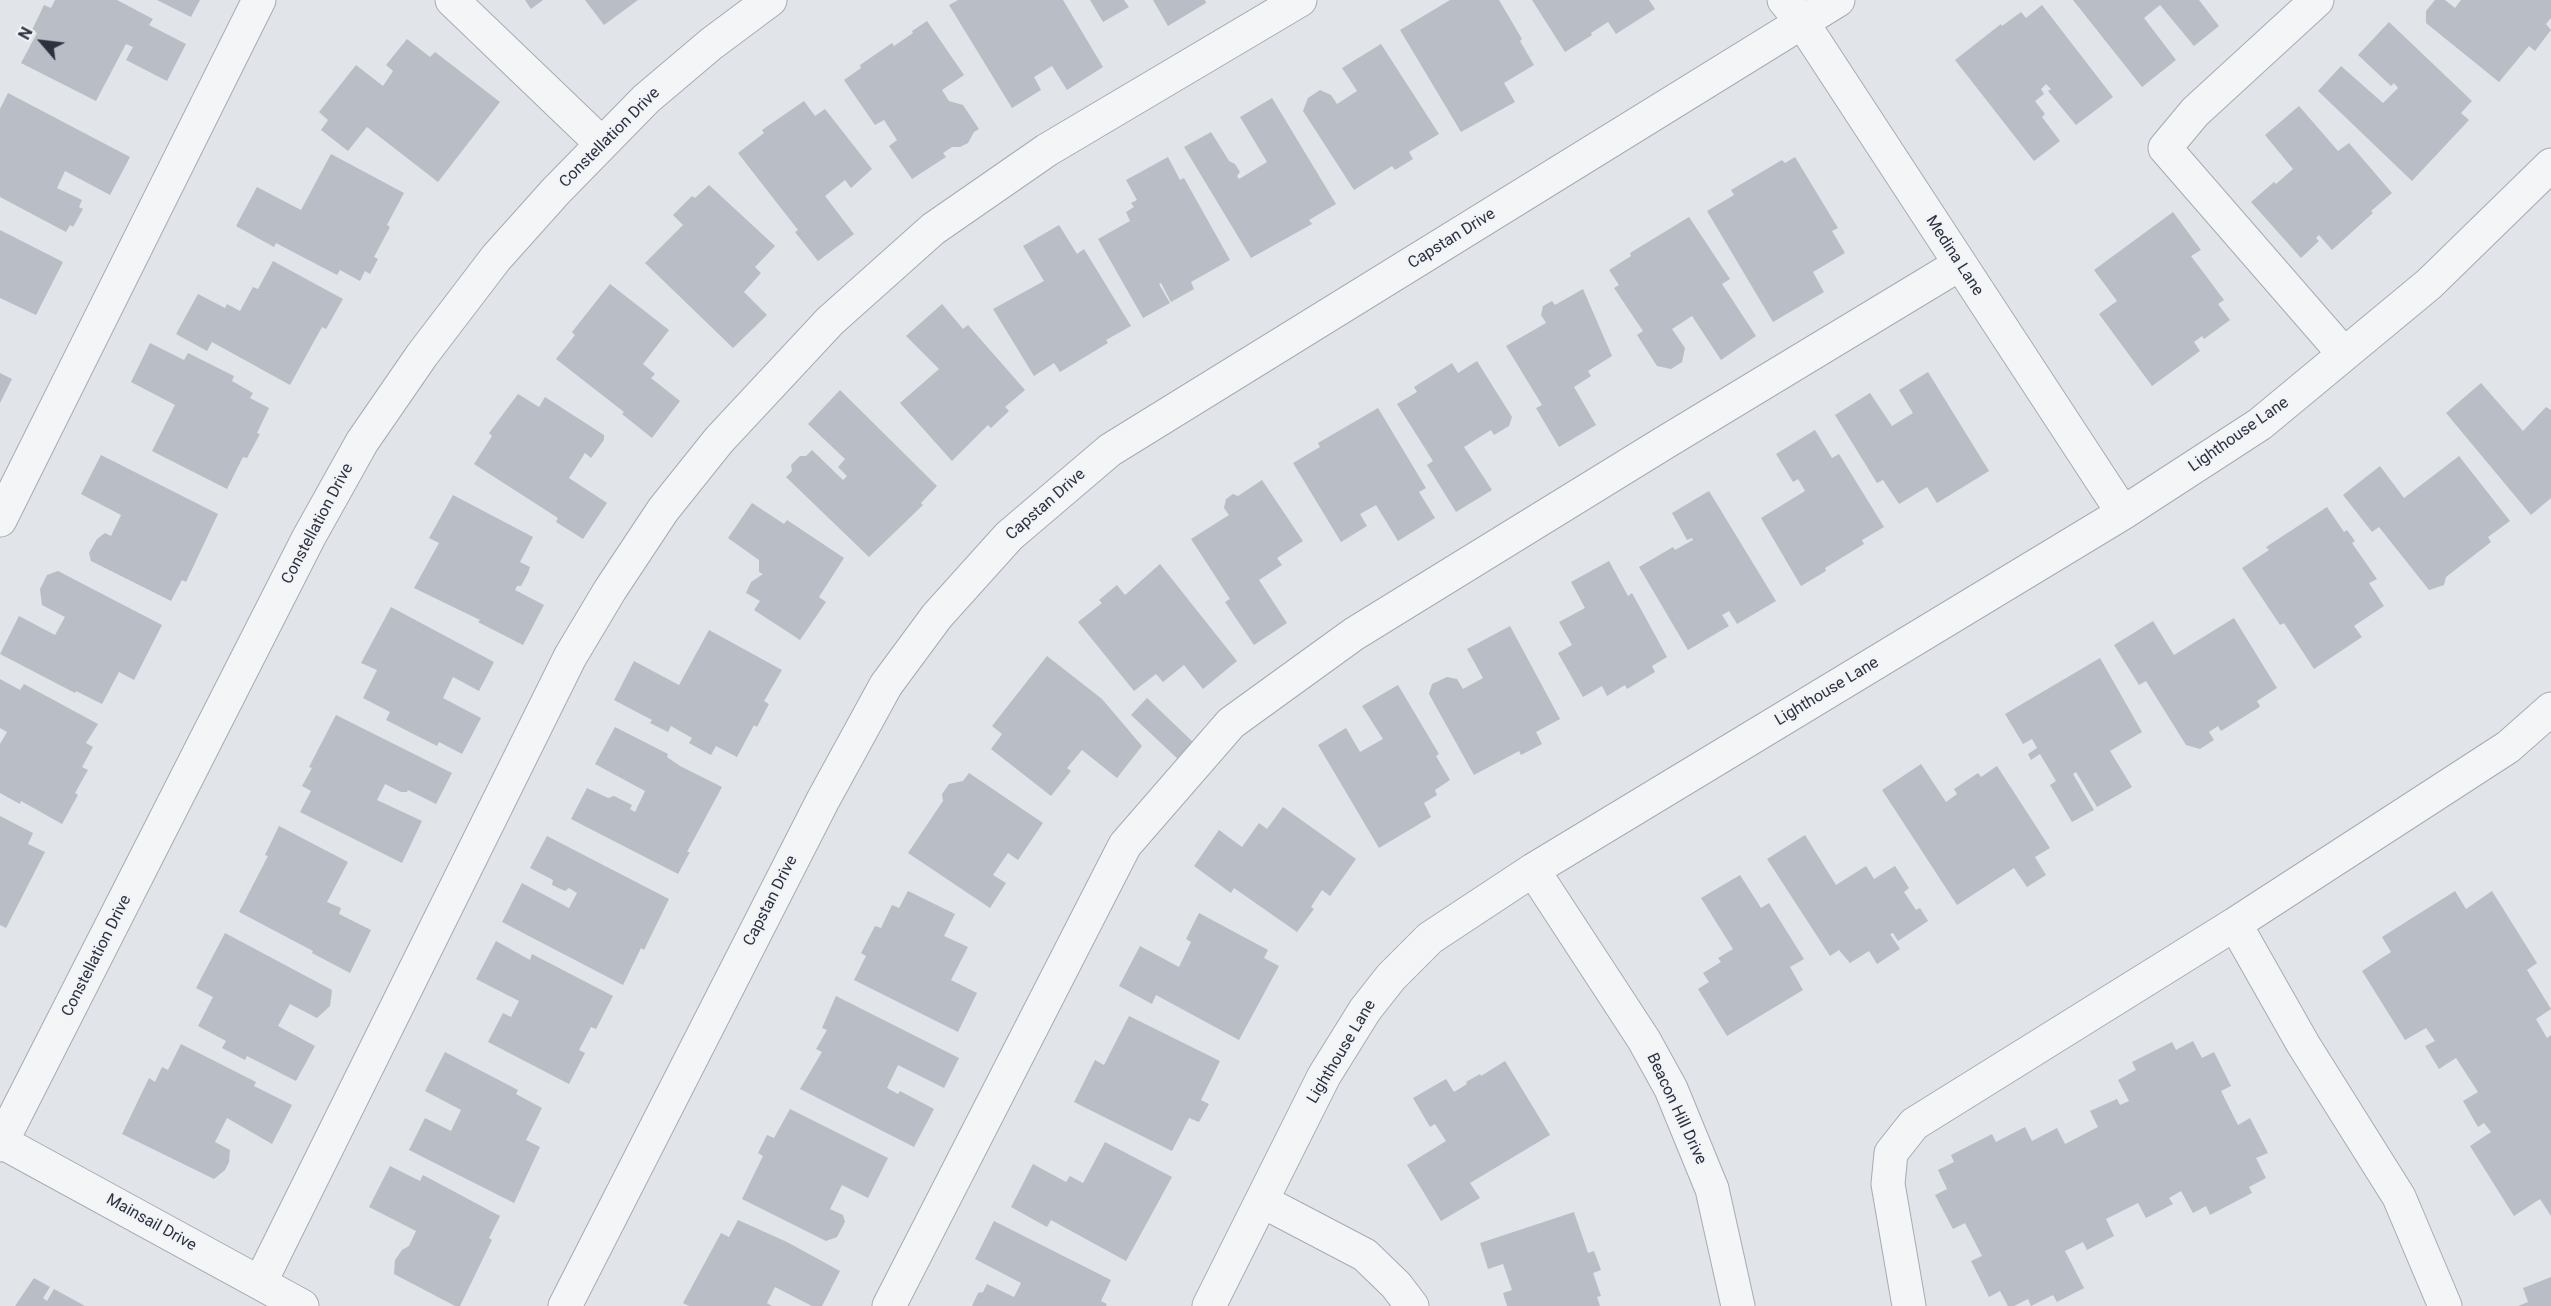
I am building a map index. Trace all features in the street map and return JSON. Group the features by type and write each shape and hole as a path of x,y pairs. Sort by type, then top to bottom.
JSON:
{"street":[{"path":"0,520 259,0"},
{"path":"452,0 601,143"},
{"name":"Constellation Drive","path":"1,1142 309,537 362,442 422,355 496,258 601,143 646,99 711,44 770,0"},
{"path":"260,1283 570,657 610,590 663,510 719,440 830,321 933,229 1047,150 1300,0"},
{"name":"Capstan Drive","path":"565,1306 823,800 886,686 937,616 1009,536 1110,450 1793,11 1838,0"},
{"path":"2317,0 2195,112 2165,148 2344,354"},
{"name":"Medina Lane","path":"1793,11 2123,513"},
{"name":"Lighthouse Lane","path":"1209,1306 1324,1076 1365,1010 1391,977 1430,938 1533,870 2123,513 2260,424 2429,284 2551,165"},
{"path":"889,1306 1125,845 1232,723 1354,634 1960,264"},
{"path":"1909,1306 1888,1184 1891,1152 1914,1124 2235,924 2508,747 2551,710"},
{"name":"Beacon Hill Drive","path":"1533,870 1644,1040 1671,1089 1712,1189 1738,1306"},
{"path":"2235,924 2303,1044 2399,1197 2445,1306"},
{"name":"Mainsail Drive","path":"1,1142 302,1306"},
{"path":"1262,1201 1365,1256 1396,1285 1412,1306"}],"building":[{"path":"55,0 117,0 153,19 149,25 186,44 167,81 126,60 133,47 126,44 96,101 21,63 37,33 32,30 44,5 51,8"},
{"path":"157,0 200,0 191,17"},
{"path":"525,0 543,0 531,9"},
{"path":"585,0 638,0 604,25"},
{"path":"958,0 1063,0 1103,67 1067,90 1052,66 1034,77 1041,90 1012,108 949,5"},
{"path":"1090,0 1124,0 1129,7 1103,22"},
{"path":"1153,0 1205,0 1206,3 1168,26"},
{"path":"1450,0 1499,0 1534,65 1504,83 1515,102 1461,132 1400,30"},
{"path":"1532,0 1649,0 1655,9 1616,34 1608,22 1565,52"},
{"path":"2073,0 2199,0 2219,26 2194,46 2160,5 2144,18 2176,60 2142,87"},
{"path":"2435,0 2445,0 2455,8 2461,0 2551,0 2551,18 2546,24 2551,30 2535,51 2529,46 2499,82 2426,23 2426,11"},
{"path":"2042,5 2113,97 2076,125 2048,91 2051,89 2046,84 2041,89 2044,94 2035,101 2045,114 2042,117 2060,141 2034,161 1955,60 2001,24 2002,26 2021,12 2026,18"},
{"path":"927,21 964,75 942,90 949,101 963,105 979,129 974,132 968,143 960,147 952,147 943,153 946,157 912,179 889,146 897,140 884,120 875,125 844,80 861,68 860,65 892,43 894,46"},
{"path":"2389,22 2472,101 2461,113 2469,120 2412,181 2318,91 2341,66 2383,103 2398,88 2394,83 2391,86 2358,55"},
{"path":"407,39 430,57 435,52 500,102 438,182 367,127 348,151 321,130 328,120 319,112 356,65 383,86 393,71 386,65"},
{"path":"1381,44 1439,134 1409,152 1413,159 1395,170 1392,166 1354,190 1303,111 1308,98 1320,90 1331,95 1337,104 1357,91 1342,68"},
{"path":"8,93 130,157 110,195 65,171 57,188 82,200 79,207 83,209 73,227 70,225 66,232 0,197 0,109"},
{"path":"1272,98 1336,204 1309,220 1312,224 1251,258 1184,147 1211,132 1229,161 1235,164 1240,172 1237,176 1239,179 1267,162 1240,117"},
{"path":"804,101 815,116 825,109 872,169 851,188 845,180 825,196 854,234 818,261 795,232 798,230 738,153 764,133 762,130"},
{"path":"2299,106 2338,151 2349,143 2392,193 2332,250 2319,235 2316,238 2319,241 2301,258 2251,202 2293,169 2265,135"},
{"path":"331,154 404,193 387,225 390,227 374,257 378,259 370,274 365,271 360,281 340,270 337,275 276,243 274,247 236,226 257,187 301,210"},
{"path":"1168,157 1180,180 1184,178 1230,260 1191,282 1194,289 1171,302 1161,283 1159,284 1170,303 1143,318 1098,239 1130,221 1126,212 1134,207 1131,203 1137,200 1126,180"},
{"path":"1795,157 1838,228 1832,231 1845,253 1813,272 1824,292 1773,322 1707,211 1734,195 1731,190 1782,160 1785,163"},
{"path":"709,185 775,246 755,267 761,273 744,292 767,315 733,348 645,263 683,225 673,215 692,196 695,198"},
{"path":"2173,212 2201,250 2191,256 2224,300 2218,304 2230,320 2204,339 2202,336 2194,342 2200,351 2152,386 2099,314 2117,301 2094,270"},
{"path":"1689,217 1730,279 1722,284 1756,336 1721,360 1692,316 1672,329 1685,348 1682,362 1671,369 1657,366 1637,335 1643,331 1614,288 1619,285 1609,270 1631,256 1630,253"},
{"path":"1059,225 1077,254 1084,249 1131,326 1106,340 1108,343 1060,372 1054,363 1034,376 993,309 1044,281 1023,246"},
{"path":"0,230 63,262 36,315 0,298"},
{"path":"273,261 343,299 326,329 322,327 290,385 212,342 207,351 176,334 198,294 225,308 227,304 240,311 253,287 258,289"},
{"path":"610,284 669,330 643,364 655,374 651,378 680,401 652,438 622,414 624,412 556,359 575,335 572,332"},
{"path":"1583,289 1612,356 1588,371 1591,376 1574,387 1596,425 1559,447 1536,408 1542,405 1506,346 1546,323 1541,315 1543,306 1552,301 1555,305"},
{"path":"942,304 963,329 968,325 1025,390 1005,407 1009,411 991,428 988,425 952,461 900,403 939,369 906,336"},
{"path":"150,343 184,360 188,353 234,376 232,381 253,393 250,398 269,408 257,433 260,434 247,458 243,457 227,489 152,451 175,405 131,382"},
{"path":"1477,361 1512,417 1509,426 1494,435 1491,430 1464,447 1492,490 1456,512 1427,465 1433,461 1397,404 1417,392 1414,387 1452,363 1458,373"},
{"path":"1928,372 1989,471 1937,503 1927,487 1899,504 1883,480 1877,483 1835,415 1870,393 1892,426 1913,413 1899,390"},
{"path":"0,373 12,379 0,403"},
{"path":"2481,383 2523,431 2546,407 2551,410 2551,498 2531,515 2446,413"},
{"path":"840,390 937,486 921,503 923,505 869,557 786,477 792,471 791,465 800,456 806,456 812,450 843,480 847,476 838,467 845,459 808,424"},
{"path":"518,394 539,407 545,397 604,435 604,440 591,458 585,453 569,478 607,503 583,539 556,522 558,518 474,464 492,436 489,433"},
{"path":"1378,408 1426,488 1419,492 1435,518 1398,541 1376,505 1360,514 1367,526 1341,542 1293,463 1320,447 1318,443"},
{"path":"1815,430 1832,458 1839,454 1884,527 1862,540 1864,544 1801,586 1761,518 1805,491 1798,479 1793,482 1776,454"},
{"path":"101,455 218,514 186,582 182,580 171,601 91,561 89,553 97,539 105,533 111,536 121,515 81,494"},
{"path":"2459,456 2510,521 2488,537 2491,542 2446,577 2444,585 2429,590 2379,527 2372,532 2343,495 2380,466 2404,498"},
{"path":"1262,480 1303,541 1277,558 1282,565 1259,580 1287,623 1254,645 1225,602 1230,599 1191,539 1229,515 1224,508 1226,499 1233,494 1238,496"},
{"path":"1709,491 1776,601 1737,624 1729,611 1722,615 1729,626 1688,650 1639,567 1673,547 1675,550 1693,540 1692,538 1687,540 1672,513"},
{"path":"453,495 533,537 520,562 530,567 528,573 521,586 517,586 515,590 544,605 523,645 478,622 480,620 414,588 439,543 429,538"},
{"path":"752,503 784,524 787,520 844,558 819,597 826,602 800,640 754,610 760,601 746,593 751,582 763,574 759,572 759,560 728,538"},
{"path":"2327,507 2344,532 2347,530 2355,541 2352,543 2377,579 2369,583 2384,606 2354,626 2362,637 2314,669 2284,623 2280,625 2242,568 2269,550 2266,547"},
{"path":"1609,561 1628,596 1632,593 1667,657 1652,666 1655,672 1627,689 1625,685 1607,696 1602,686 1583,697 1558,653 1572,645 1559,622 1585,608 1571,582"},
{"path":"1160,564 1237,661 1203,689 1184,665 1163,682 1156,674 1134,691 1078,622 1102,603 1099,600 1117,585 1125,595"},
{"path":"58,571 162,625 134,680 119,672 102,704 76,691 75,693 0,654 19,616 55,635 65,617 42,605 40,589 47,575"},
{"path":"391,607 494,662 479,691 453,677 443,698 481,718 462,754 439,742 437,746 386,720 390,712 363,698 377,670 361,663"},
{"path":"2234,618 2277,688 2257,701 2260,706 2258,708 2221,731 2218,726 2209,732 2214,740 2200,749 2186,745 2146,681 2139,685 2114,645 2153,621 2174,655"},
{"path":"1510,626 1560,719 1536,732 1542,744 1521,755 1519,751 1474,775 1429,694 1432,684 1447,677 1457,679 1463,689 1483,678 1467,649"},
{"path":"709,630 782,670 764,701 769,704 757,727 754,725 737,757 716,746 711,755 689,743 692,738 671,726 668,732 650,723 652,720 614,700 634,661 679,685"},
{"path":"1047,656 1102,699 1142,746 1117,778 1082,750 1067,768 1071,771 1051,796 991,749 1002,734 992,726"},
{"path":"2100,658 2142,732 2110,751 2132,787 2097,807 2076,772 2073,774 2094,810 2072,822 2050,785 2056,781 2040,754 2031,760 2028,754 2037,748 2032,739 2023,744 2005,714"},
{"path":"0,679 20,690 24,684 98,724 86,743 93,747 82,767 88,770 75,793 78,795 62,824 21,801 20,804 0,793 0,744 7,732 0,728"},
{"path":"1398,685 1439,754 1436,756 1450,780 1435,790 1437,795 1424,803 1431,817 1379,848 1318,745 1346,728 1360,752 1383,739 1362,706"},
{"path":"1147,698 1195,744 1180,761 1131,715"},
{"path":"336,715 452,773 436,804 408,790 401,792 385,784 377,800 422,821 402,863 300,812 311,791 302,786 312,768 309,767"},
{"path":"615,727 668,754 667,757 680,766 722,787 687,852 690,852 678,874 571,819 587,788 608,798 614,796 632,805 630,809 635,812 645,791 595,764"},
{"path":"1921,764 1946,802 1957,794 1954,789 1978,773 1981,777 1997,766 2050,848 2035,857 2046,875 2027,887 2014,868 1957,905 1882,790"},
{"path":"969,773 1043,823 1018,860 1008,853 993,875 1006,883 990,908 908,853 943,801 942,794 949,784 963,781"},
{"path":"1283,807 1356,859 1330,896 1322,890 1311,907 1314,909 1297,932 1234,888 1231,893 1194,866 1219,830 1242,847 1259,823 1267,829"},
{"path":"0,816 33,833 28,844 45,852 6,928 0,925"},
{"path":"279,826 348,862 327,902 341,908 339,914 371,930 350,973 239,912 268,856 265,855"},
{"path":"1805,835 1836,885 1866,866 1874,879 1895,866 1909,888 1904,892 1916,910 1920,908 1928,921 1898,941 1893,933 1890,934 1900,949 1877,964 1869,951 1850,963 1839,950 1830,956 1767,859"},
{"path":"547,836 669,899 644,950 641,948 623,985 502,922 522,883 569,908 577,893 569,888 565,891 552,885 553,880 530,868"},
{"path":"1740,875 1761,908 1769,903 1804,959 1790,967 1803,990 1727,1036 1698,989 1709,982 1703,973 1721,962 1718,958 1733,949 1701,898"},
{"path":"908,891 955,914 944,936 968,947 951,980 977,993 958,1032 854,980 866,956 861,953 875,926 881,928 892,905 899,908"},
{"path":"2455,891 2466,909 2492,891 2537,963 2527,970 2551,1009 2536,1019 2547,1038 2551,1035 2551,1216 2540,1199 2514,1216 2470,1146 2491,1132 2484,1123 2478,1127 2463,1101 2478,1092 2456,1058 2439,1069 2425,1046 2435,1041 2426,1028 2405,1040 2362,971 2391,952 2382,937"},
{"path":"1199,913 1268,950 1264,958 1279,966 1239,1040 1156,995 1152,1004 1119,986 1140,946 1179,967 1191,942 1186,939"},
{"path":"225,933 332,990 330,1006 317,1018 290,1004 278,1026 315,1046 296,1081 247,1056 245,1060 222,1048 226,1041 198,1026 213,997 196,988"},
{"path":"496,941 530,960 532,954 613,996 596,1029 591,1027 579,1050 585,1053 569,1084 488,1042 503,1013 511,1017 519,1001 476,979"},
{"path":"836,996 959,1058 944,1088 898,1065 887,1088 898,1094 900,1091 934,1109 914,1147 800,1089 822,1052 816,1049 827,1030 822,1028"},
{"path":"1129,1016 1220,1061 1201,1100 1209,1104 1199,1122 1189,1118 1172,1151 1074,1102 1095,1060 1104,1065"},
{"path":"2193,1041 2202,1058 2214,1052 2231,1086 2221,1091 2238,1125 2250,1118 2268,1153 2256,1158 2266,1178 2249,1187 2252,1193 2210,1215 2206,1206 2193,1213 2181,1191 2169,1198 2173,1204 2146,1218 2138,1203 2106,1219 2114,1236 2087,1250 2083,1242 2065,1251 2084,1288 2057,1302 2053,1295 2031,1306 2028,1299 2014,1306 2008,1306 2000,1291 1989,1297 1971,1261 1982,1256 1965,1223 1953,1229 1935,1195 1947,1189 1938,1170 1954,1162 1951,1155 1992,1134 1996,1142 2025,1127 2032,1141 2057,1128 2065,1144 2098,1127 2090,1111 2117,1099 2120,1105 2129,1101 2118,1080 2136,1070 2132,1062 2172,1042 2176,1050"},
{"path":"181,1044 256,1082 254,1086 292,1105 272,1144 227,1118 215,1142 230,1150 229,1162 225,1170 214,1179 122,1134 149,1078 155,1082 162,1067 168,1070"},
{"path":"445,1052 518,1090 516,1094 542,1108 526,1140 540,1147 514,1203 409,1150 425,1118 451,1131 461,1110 425,1091"},
{"path":"1505,1061 1550,1135 1470,1183 1480,1198 1441,1221 1407,1165 1446,1141 1435,1124 1430,1127 1413,1098 1446,1079 1454,1092 1467,1084 1466,1082 1480,1074 1481,1076"},
{"path":"790,1109 888,1158 868,1198 842,1185 830,1209 843,1215 845,1222 837,1237 826,1241 742,1199 763,1156 758,1153 767,1135 774,1138"},
{"path":"1105,1142 1172,1177 1126,1261 1051,1220 1047,1227 1011,1207 1033,1164 1066,1182 1070,1176 1083,1183"},
{"path":"390,1166 420,1181 423,1175 500,1216 489,1238 492,1240 460,1306 455,1306 394,1274 395,1260 402,1250 409,1246 416,1231 369,1207"},
{"path":"1574,1212 1588,1253 1594,1251 1601,1270 1593,1273 1601,1296 1597,1297 1600,1306 1507,1306 1503,1293 1512,1290 1503,1264 1488,1269 1480,1243"},
{"path":"738,1220 787,1242 840,1271 822,1306 812,1306 775,1287 767,1303 772,1306 689,1306 683,1303 721,1233 729,1237"},
{"path":"994,1221 1111,1280 1101,1301 1107,1304 1106,1306 972,1306 978,1293 983,1292 987,1284 1014,1297 1021,1283 975,1259"},
{"path":"2551,1277 2551,1306 2518,1306 2528,1302 2523,1288"},
{"path":"34,1278 50,1287 43,1298 47,1301 54,1289 85,1306 15,1306"}]}
